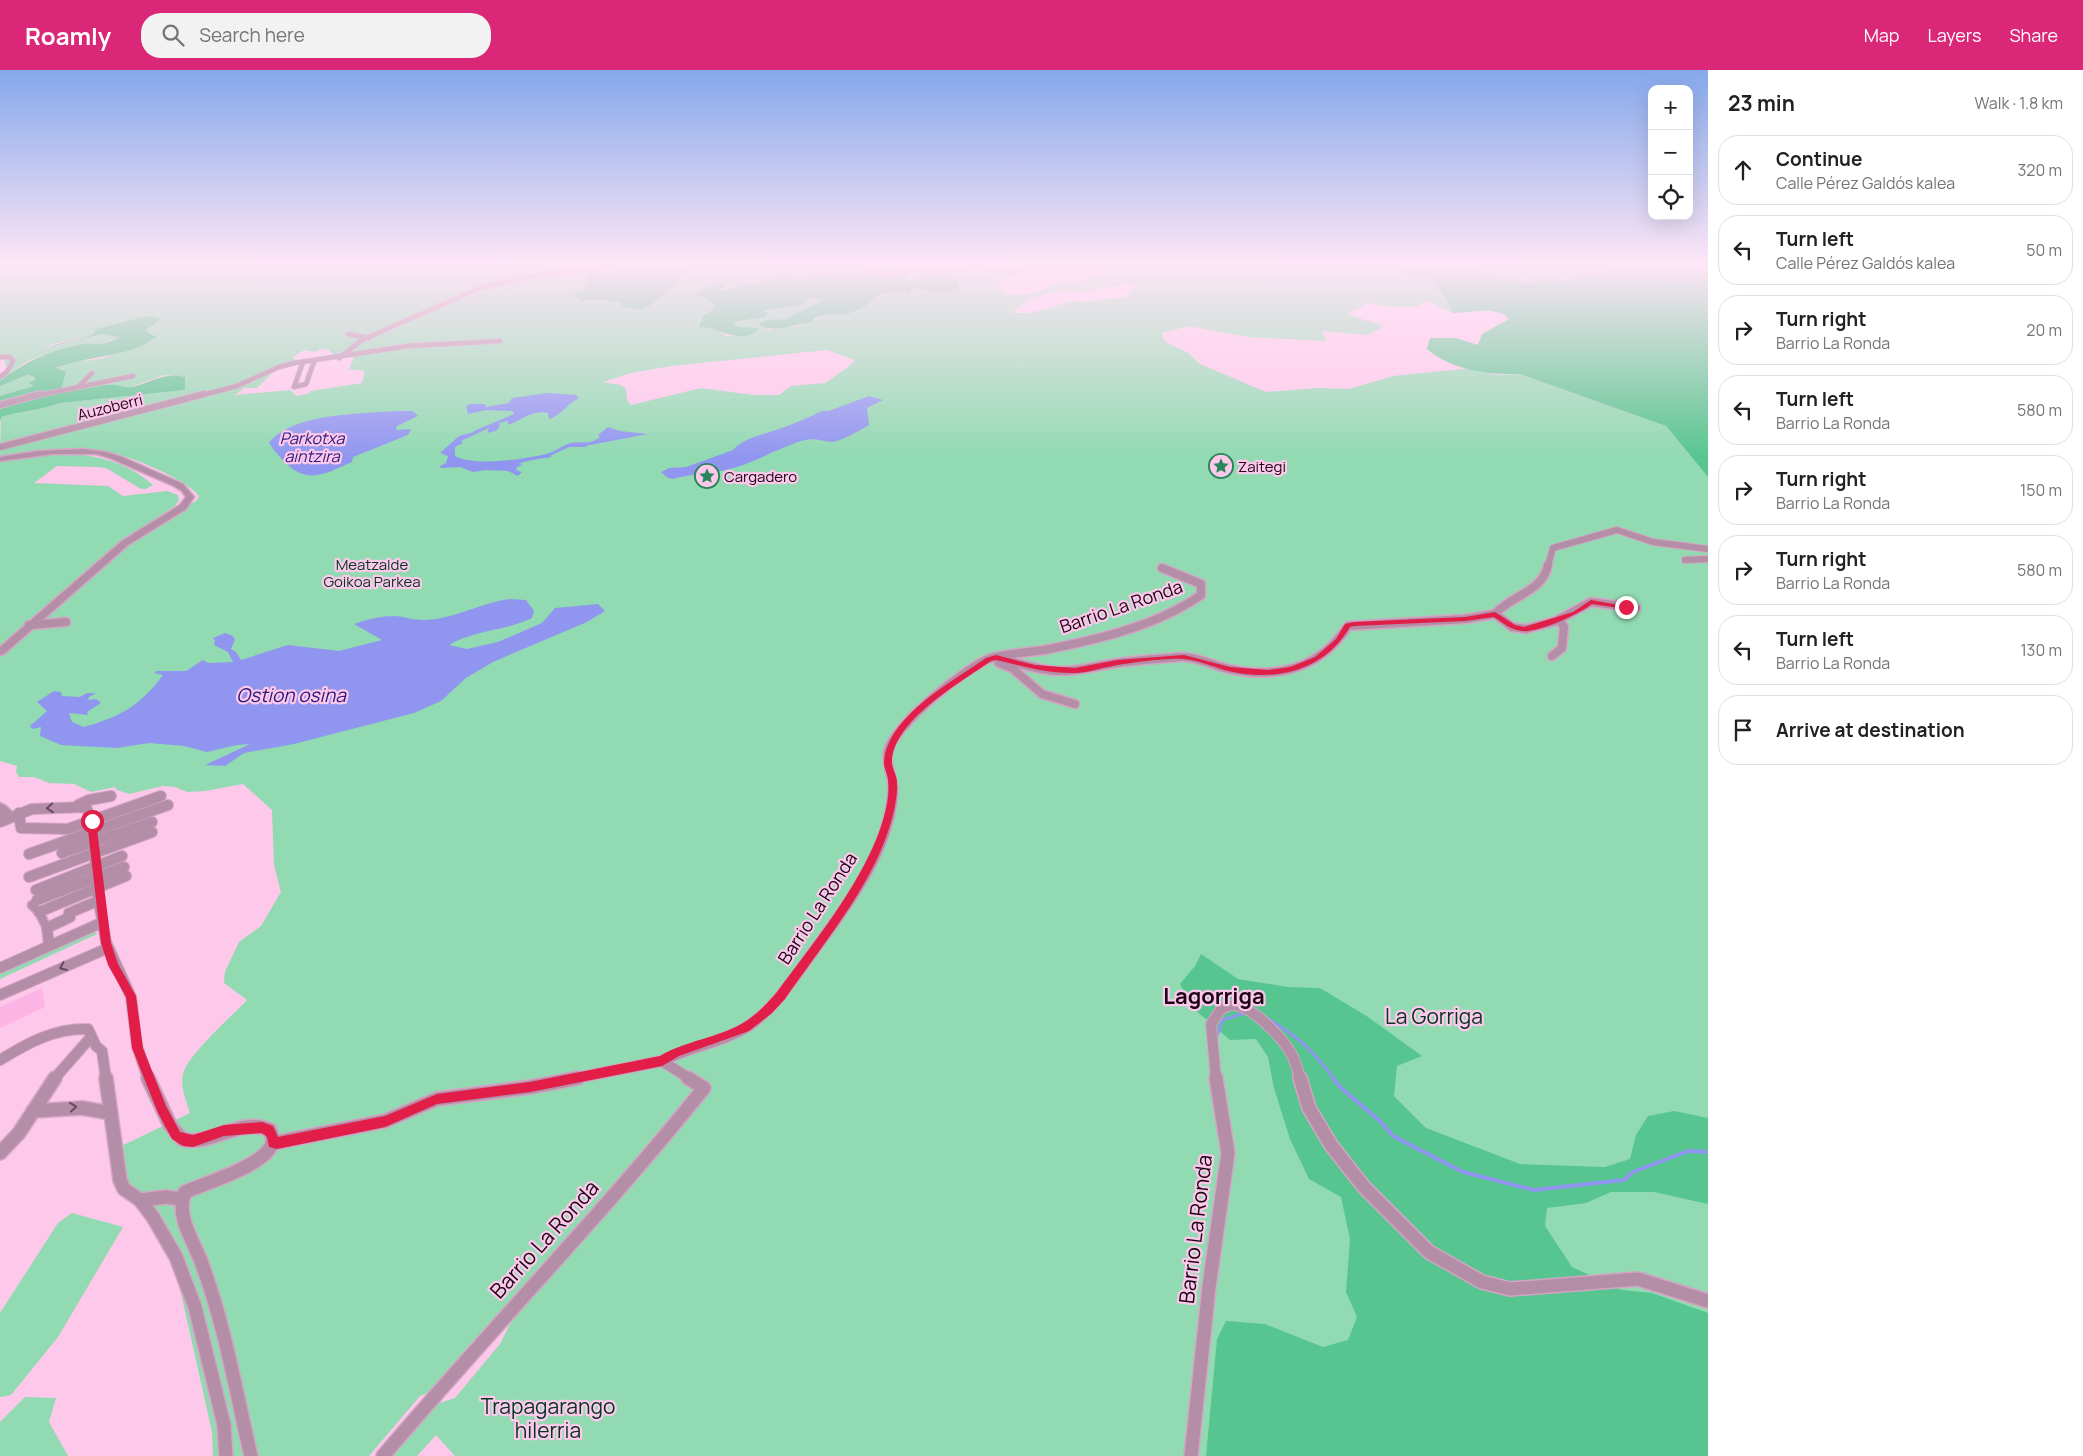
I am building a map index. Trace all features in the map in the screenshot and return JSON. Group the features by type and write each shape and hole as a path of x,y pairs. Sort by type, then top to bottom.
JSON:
{"street":[{"path":"339,358 350,348 389,329"},
{"path":"348,334 369,338"},
{"name":"Auzoberri","path":"0,447 225,390 279,367 417,345 500,341"},
{"path":"0,357 10,357 12,361 7,372 0,377"},
{"path":"303,362 294,387 306,384 314,362"},
{"path":"80,385 92,372"},
{"path":"0,405 80,385 133,376"},
{"name":"Auzoberri","path":"225,390 241,391"},
{"path":"0,459 25,455 92,452 111,456 127,463 184,496 181,506 125,543 0,652"},
{"path":"992,659 1042,668 1075,671 1117,663 1184,657 1230,669 1268,673 1291,669 1318,659 1339,640 1348,626 1465,619 1495,614 1509,600 1536,586 1544,579 1549,567 1549,552 1552,548 1617,530 1653,542 1708,549"},
{"path":"1685,560 1708,559"},
{"name":"Barrio La Ronda","path":"273,1143 385,1121 437,1099 530,1087 662,1061 676,1053 745,1028 768,1010 781,996 860,883 879,845 891,803 893,782 888,765 891,743 923,705 992,659 1049,650 1089,639 1176,609 1201,595 1203,587 1201,584 1162,568"},
{"path":"1495,614 1519,629 1531,628 1575,614 1591,602 1636,608"},
{"path":"1552,656 1562,648 1564,627 1560,619"},
{"path":"29,626 66,622"},
{"path":"992,659 1012,668 1042,694 1075,704"},
{"path":"78,806 89,800 111,796"},
{"path":"0,807 20,830 53,827 61,830 161,796"},
{"path":"62,848 93,832 168,805"},
{"path":"9,817 32,809 86,807 92,821 97,877 108,948 113,965 131,996 137,1048 162,1109 176,1136 183,1140 193,1141 224,1130 253,1127 269,1130 273,1135 273,1143 264,1155 254,1162 196,1186 185,1192 180,1199 182,1215 209,1282 251,1456"},
{"path":"30,877 63,864 94,848 152,827"},
{"path":"61,830 63,864"},
{"path":"29,854 62,848 94,848"},
{"path":"36,902 97,877 122,856"},
{"path":"36,902 97,877 125,872"},
{"path":"47,928 70,917 69,913 100,900"},
{"path":"36,902 47,928 49,946"},
{"path":"0,968 103,922"},
{"path":"0,995 108,948"},
{"name":"Barrio La Ronda","path":"1191,1456 1209,1287 1228,1153 1216,1082 1212,1024 1222,1008 1234,1004 1246,1008 1258,1016 1280,1039 1293,1056 1309,1108 1331,1145 1364,1187 1429,1252 1482,1282 1510,1289 1638,1278 1708,1301"},
{"path":"0,1060 31,1042 57,1031 78,1028 88,1029 91,1037 102,1051 120,1180 124,1189 140,1200 153,1216 176,1257 195,1308 224,1426 226,1456"},
{"path":"0,1153 19,1134 57,1074 91,1037"},
{"name":"Barrio La Ronda","path":"383,1456 475,1348 658,1145 704,1088 662,1061"},
{"path":"33,1111 81,1106 111,1112"},
{"path":"140,1200 166,1197 180,1199"}],"shaded area":[{"path":"42,988 45,1007 0,1028 0,1007"}],"green space":[{"path":"0,329 96,329 94,334 57,343 36,351 102,334 120,337 98,345 77,345 40,356 24,363 0,381 0,375 7,371 4,359 0,360"},
{"path":"95,329 148,329 145,331 157,337 146,344 121,353 56,368 66,372 61,389 75,390 109,385 132,387 164,377 177,376 185,377 185,390 61,403 1,417 0,423 0,396 34,386 29,383 35,380 33,376 27,375 0,386 0,381 36,358 78,345 103,344 119,337 102,334 34,351 94,334"},
{"path":"148,329 714,329 727,336 748,335 753,329 1179,329 1162,333 1165,342 1187,352 1200,364 1266,392 1319,388 1349,389 1393,376 1471,368 1496,375 1520,374 1666,426 1708,477 1708,1456 455,1456 436,1435 417,1456 390,1456 433,1405 455,1398 500,1344 518,1308 450,1385 420,1396 369,1456 213,1456 212,1432 180,1289 171,1262 136,1203 123,1195 119,1189 111,1151 190,1113 182,1082 188,1063 203,1044 247,1000 224,983 225,972 239,942 261,926 281,892 274,865 272,810 243,784 205,791 187,792 175,787 163,786 129,794 117,790 115,787 91,792 74,784 49,783 34,777 19,777 16,772 17,766 0,761 0,461 61,454 99,458 136,472 153,485 146,489 141,489 106,468 57,466 34,483 108,486 123,496 167,491 178,495 179,500 175,506 119,543 106,554 122,549 197,500 199,496 192,489 169,475 140,462 103,451 51,451 0,457 1,417 61,403 185,390 185,377 164,375 128,388 105,386 89,389 61,389 55,369 71,362 100,359 153,341 153,334 145,331","holes":["321,349 329,350 335,357 342,352 351,352 354,357 349,369 365,371 362,383 311,391 297,396 290,390 235,395 244,388 257,388 272,373 266,372 297,362 293,357 304,350 316,352","827,350 855,360 825,383 791,386 779,395 753,395 701,388 631,405 627,400 626,389 621,385 603,382 631,373 671,366"]},
{"path":"709,329 759,329 745,336"},
{"path":"1203,329 1379,329 1368,335 1321,331 1327,341 1248,337"},
{"path":"1492,329 1708,329 1708,477 1666,426 1520,374 1471,370 1447,362 1427,349 1430,338 1456,338 1478,345 1482,334"},
{"path":"27,375 33,376 35,386 0,396 0,386"},
{"path":"93,930 97,934 0,979 0,971 26,962 26,960"},
{"path":"1201,954 1238,979 1288,987 1320,988 1368,1017 1422,1056 1397,1066 1394,1096 1426,1128 1520,1164 1605,1167 1630,1159 1636,1135 1648,1116 1674,1111 1708,1118 1708,1204 1654,1192 1611,1192 1586,1203 1547,1208 1545,1226 1572,1267 1622,1290 1652,1293 1708,1313 1708,1456 1206,1456 1217,1339 1226,1321 1265,1324 1323,1347 1348,1340 1357,1317 1346,1292 1350,1239 1341,1197 1309,1179 1290,1139 1274,1088 1268,1057 1256,1039 1230,1040 1193,1008 1180,984 1195,966"},
{"path":"72,1213 123,1227 58,1337 11,1395 0,1397 0,1313 58,1223"},
{"path":"25,1397 56,1398 49,1422 68,1456 0,1456 0,1422"}],"water":[{"path":"548,393 576,395 579,398 558,415 549,419 548,413 537,412 508,425 508,421 499,423 500,426 496,431 487,433 489,428 461,441 463,443 455,447 455,456 487,462 537,456 571,443 593,441 600,437 598,435 608,427 620,431 648,434 585,446 587,447 569,447 550,456 552,457 519,464 523,465 517,467 516,470 522,472 518,476 508,471 486,470 473,472 460,467 441,468 440,466 446,463 448,456 440,453 459,436 474,432 514,414 512,411 486,410 468,414 466,407 469,404 485,404 486,407 509,403 512,398"},
{"path":"869,396 883,400 867,408 869,425 840,440 832,442 815,439 805,440 746,464 721,471 673,479 668,478 661,472 669,468 686,467 733,450 743,442 754,437 790,425 822,411 829,411"},
{"name":"Parkotxa aintzira","path":"412,411 418,416 397,426 396,430 411,429 408,435 353,457 352,462 323,474 306,475 298,472 281,458 269,442 280,432 311,420 346,414"},
{"name":"Ostion osina","path":"509,599 526,600 534,611 532,618 511,626 468,636 449,645 467,649 498,642 542,623 555,608 598,604 605,611 587,622 493,662 466,678 441,701 414,713 294,744 244,753 225,766 205,765 250,744 207,752 184,746 149,743 117,748 61,745 40,736 41,727 32,729 30,726 47,711 37,702 54,691 61,692 62,696 80,697 87,693 96,693 89,697 88,700 96,699 101,703 87,712 88,715 69,713 72,722 84,727 109,719 137,703 163,675 154,673 157,671 186,671 203,660 208,663 233,662 228,652 214,645 215,641 213,638 225,633 233,636 235,640 231,649 236,652 241,660 288,645 339,651 382,640 354,624 380,617 396,616 420,620 434,619"}],"waterway":[{"path":"1216,1038 1223,1020 1244,1013"},
{"path":"1265,1017 1286,1030 1303,1044 1334,1079"},
{"path":"1333,1078 1341,1088 1380,1121 1393,1136 1463,1172 1534,1190 1624,1180 1633,1172 1688,1151 1708,1152"}],"place":[{"name":"Zaitegi","path":"1221,466"},
{"name":"Cargadero","path":"707,476"}],"district":[{"name":"Lagorriga","path":"1214,996"}],"route":[{"path":"92,821 98,887 106,943 113,965 131,996 137,1048 162,1109 176,1136 183,1140 193,1141 224,1130 262,1127 269,1130 273,1135 273,1143 277,1143 385,1121 437,1099 530,1087 639,1064 662,1061 676,1053 734,1034 745,1028 768,1010 781,996 860,883 879,845 891,803 893,782 888,765 888,750 891,743 923,705 982,662 996,658 1035,667 1075,671 1139,660 1184,657 1230,669 1268,673 1291,669 1318,659 1339,640 1343,631 1348,626 1354,624 1465,619 1495,614 1513,627 1524,629 1575,614 1591,602 1626,607"}],"park label":[{"name":"Meatzalde Goikoa Parkea","path":"372,572"},
{"name":"La Gorriga","path":"1434,1016"},
{"name":"Trapagarango hilerria","path":"548,1418"}]}
